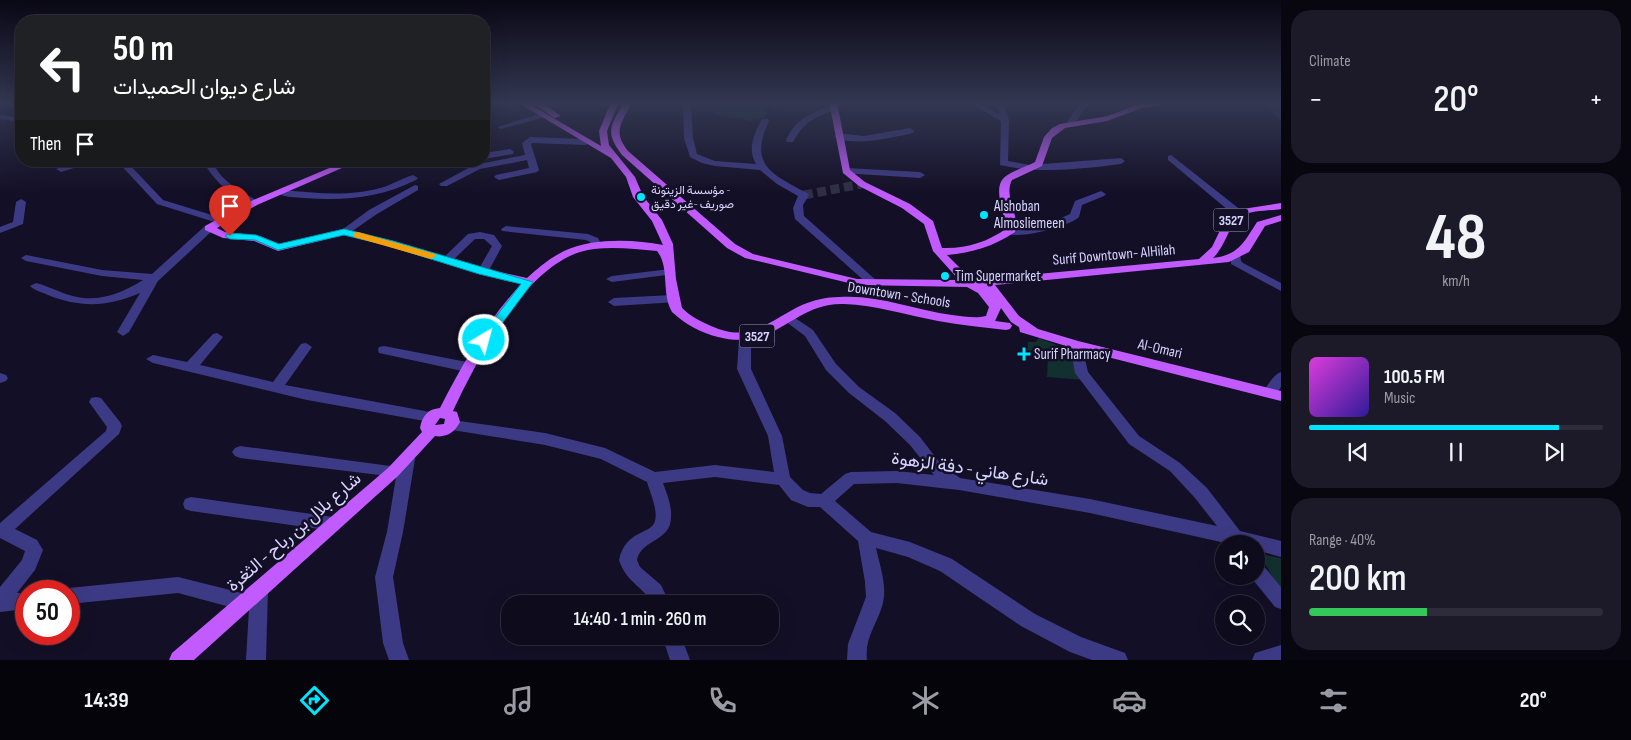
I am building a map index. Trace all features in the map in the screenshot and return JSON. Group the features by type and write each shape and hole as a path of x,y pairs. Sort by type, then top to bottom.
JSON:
{"main road":[{"path":"576,133 596,144 609,141"},
{"path":"578,133 614,158 630,177 638,197 657,220 665,237 673,299"},
{"path":"610,133 609,141 614,158"},
{"path":"609,141 613,133"},
{"path":"837,133 846,171 862,184 906,206 929,223 938,251 969,284 981,290 995,310 990,319 976,322"},
{"path":"938,251 964,251 992,241 1009,232 1012,226 1004,192 1006,182 1008,178 1040,164 1040,155 1047,138 1052,133"},
{"name":"Downtown - Schools","path":"609,141 731,246 749,256 823,275 873,284 969,284"},
{"path":"614,158 619,156 631,158"},
{"path":"209,228 254,203 283,193 341,167"},
{"name":"3527","path":"1201,263 1217,248 1228,222 1238,213 1281,206"},
{"name":"3527","path":"1236,256 1245,250 1261,224 1281,218"},
{"path":"209,228 223,235 256,238 278,248 344,232 389,243 483,272 528,282"},
{"path":"648,247 658,243 665,237"},
{"path":"431,424 442,431 467,367 484,340 528,282 567,253 596,246 648,247 660,248 669,259"},
{"name":"Surif Downtown- AlHilah","path":"969,284 1201,263 1225,260 1236,256"},
{"path":"988,283 1012,315 1026,327"},
{"name":"3527","path":"873,284 865,290 866,296 878,304 887,306"},
{"name":"3527","path":"673,299 676,309 695,324 727,336 745,339"},
{"name":"Downtown - Schools","path":"745,339 768,330 815,303 839,300 1006,326 1005,321 1008,319 1026,327"},
{"name":"Al-Omari","path":"1026,327 1076,346 1275,395"},
{"name":"شارع بلال بن رباح - الثغرة","path":"180,660 407,459 431,424"}],"street":[{"path":"689,133 692,154 695,157 710,162 762,167"},
{"path":"759,133 756,150 762,167 774,179 804,195 800,200 797,211 799,217 873,284"},
{"path":"790,140 793,133"},
{"path":"838,136 864,139 900,133"},
{"path":"1004,133 1003,164 1032,167 1088,165 1121,161"},
{"path":"499,177 532,171 535,168 528,153 526,143 534,140 559,143 584,137"},
{"path":"490,156 528,153"},
{"path":"490,163 528,153"},
{"path":"1171,158 1238,213"},
{"path":"61,169 69,167"},
{"path":"128,167 160,202 220,221"},
{"path":"209,167 217,178 254,203"},
{"path":"444,184 477,167"},
{"path":"846,171 920,174"},
{"path":"283,193 326,198 359,196 414,183 344,232"},
{"path":"1009,232 1037,229 1070,218 1075,214 1078,203 1101,194"},
{"path":"0,230 18,224 21,202"},
{"path":"36,286 74,300 96,302 124,295 154,278 209,228"},
{"path":"506,229 588,237 594,240 596,246"},
{"path":"446,261 472,236 490,237 497,246 483,272"},
{"path":"1236,256 1234,259 1237,264 1281,288"},
{"path":"26,258 102,273 154,278"},
{"path":"612,279 670,272"},
{"path":"1257,276 1281,278"},
{"path":"123,332 154,278"},
{"path":"614,302 673,299"},
{"path":"788,318 809,333 831,367 854,390 890,417 915,441 935,467 959,484"},
{"path":"190,368 217,337"},
{"path":"745,339 744,369 775,436 783,479 796,495 808,500 824,501 866,538 910,550 946,565 1028,620 1077,645 1118,660"},
{"path":"1076,346 1082,373 1134,440 1175,467 1201,493 1234,535"},
{"path":"276,388 306,347"},
{"path":"384,350 467,367"},
{"path":"153,359 431,424"},
{"path":"1275,395 1281,377"},
{"path":"0,602 29,564 34,550 31,545 1,531 112,434 115,426 96,402"},
{"path":"448,419 545,439 605,454 654,478 715,470 783,479"},
{"path":"240,452 393,472"},
{"path":"399,660 393,643 384,577 395,532 407,459"},
{"name":"شارع هاني - دفة الزهوة","path":"824,501 851,478 897,477 959,484 1090,506 1216,535"},
{"path":"654,478 663,514 662,524 656,533 633,545 628,560 635,576 655,589 657,595"},
{"path":"191,504 333,524"},
{"path":"857,660 854,650 870,616 875,598 874,577 866,538"},
{"name":"شارع هاني - دفة الزهوة","path":"1265,546 1281,549"},
{"path":"1265,581 1281,601"},
{"path":"80,595 178,585 252,596 256,660"},
{"path":"0,602 15,601"},
{"path":"674,645 680,660"},
{"path":"1262,660 1281,655"}],"green space":[{"path":"1039,338 1068,352 1084,380 1047,377 1048,355 1027,351 1028,342 1036,342"},
{"path":"1265,555 1281,558 1281,593 1265,563"}],"tunnel":[{"path":"804,195 862,184"}],"slow traffic":[{"path":"358,235 431,256"}],"place":[{"name":"مؤسسة الزيتونة - صوريف -غير دقيق","path":"641,197"},
{"name":"Alshoban Almosliemeen","path":"984,215"},
{"name":"Tim Supermarket","path":"945,276"},
{"name":"Surif Pharmacy","path":"1024,354"}],"route":[{"path":"230,236 256,238 278,248 344,232 389,243 483,272 528,282 484,340"}]}
